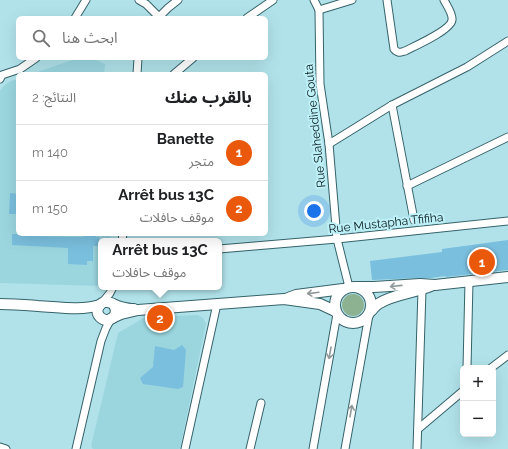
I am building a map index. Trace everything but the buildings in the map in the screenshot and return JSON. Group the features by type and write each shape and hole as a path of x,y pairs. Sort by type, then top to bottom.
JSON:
{"main road":[{"path":"284,299 296,295 350,288 420,284 435,285 508,277"},
{"path":"370,313 372,305 367,293 363,289 350,288 339,294 334,305 336,313 340,319 346,323 359,323 364,320 378,304 403,294 422,290 435,285"},
{"path":"76,309 108,319 138,310 284,299 320,304 336,313"},
{"path":"0,304 76,309 92,307 109,302 114,305 138,310"},
{"path":"101,304 98,307 98,313 108,319"},
{"path":"108,319 116,313 116,307 114,305"}],"street":[{"path":"77,16 86,0"},
{"path":"139,0 146,4 157,16"},
{"path":"161,16 178,0"},
{"path":"250,16 273,0"},
{"path":"314,0 319,10 352,0"},
{"path":"387,0 394,46 396,52 399,53 442,32 451,25 452,17 444,0"},
{"name":"Rue Slaheddine Gouta","path":"319,10 320,84 329,144 337,239 350,288"},
{"path":"329,144 392,105 467,67 508,41"},
{"path":"1,75 20,69 33,60"},
{"path":"137,72 138,60"},
{"path":"176,72 191,60"},
{"path":"392,105 414,220"},
{"path":"407,186 508,137"},
{"name":"Rue Mustapha Tfifiha","path":"222,249 337,239 508,221"},
{"path":"467,365 469,281"},
{"path":"101,304 112,290"},
{"path":"114,290 114,305"},
{"path":"417,449 422,290"},
{"path":"185,449 217,304"},
{"path":"313,449 336,313"},
{"path":"344,449 370,313"},
{"path":"76,449 101,341 108,319"},
{"path":"495,365 508,355"},
{"path":"418,429 460,394"},
{"path":"250,449 261,403"},
{"path":"0,447 6,449"}],"shaded area":[{"path":"72,60 96,60 105,64 104,72 38,72"},
{"path":"16,80 16,236 111,236 110,238 98,238 98,286 0,283 0,91 11,81"},
{"path":"198,315 203,318 206,324 180,448 93,449 91,446 118,333 145,317"}],"green space":[{"path":"353,294 361,297 364,305 361,313 353,316 345,313 342,305 345,297"}],"place":[{"name":"Banette","path":"482,262"},
{"name":"Arrêt bus 13C","path":"160,318"}]}
